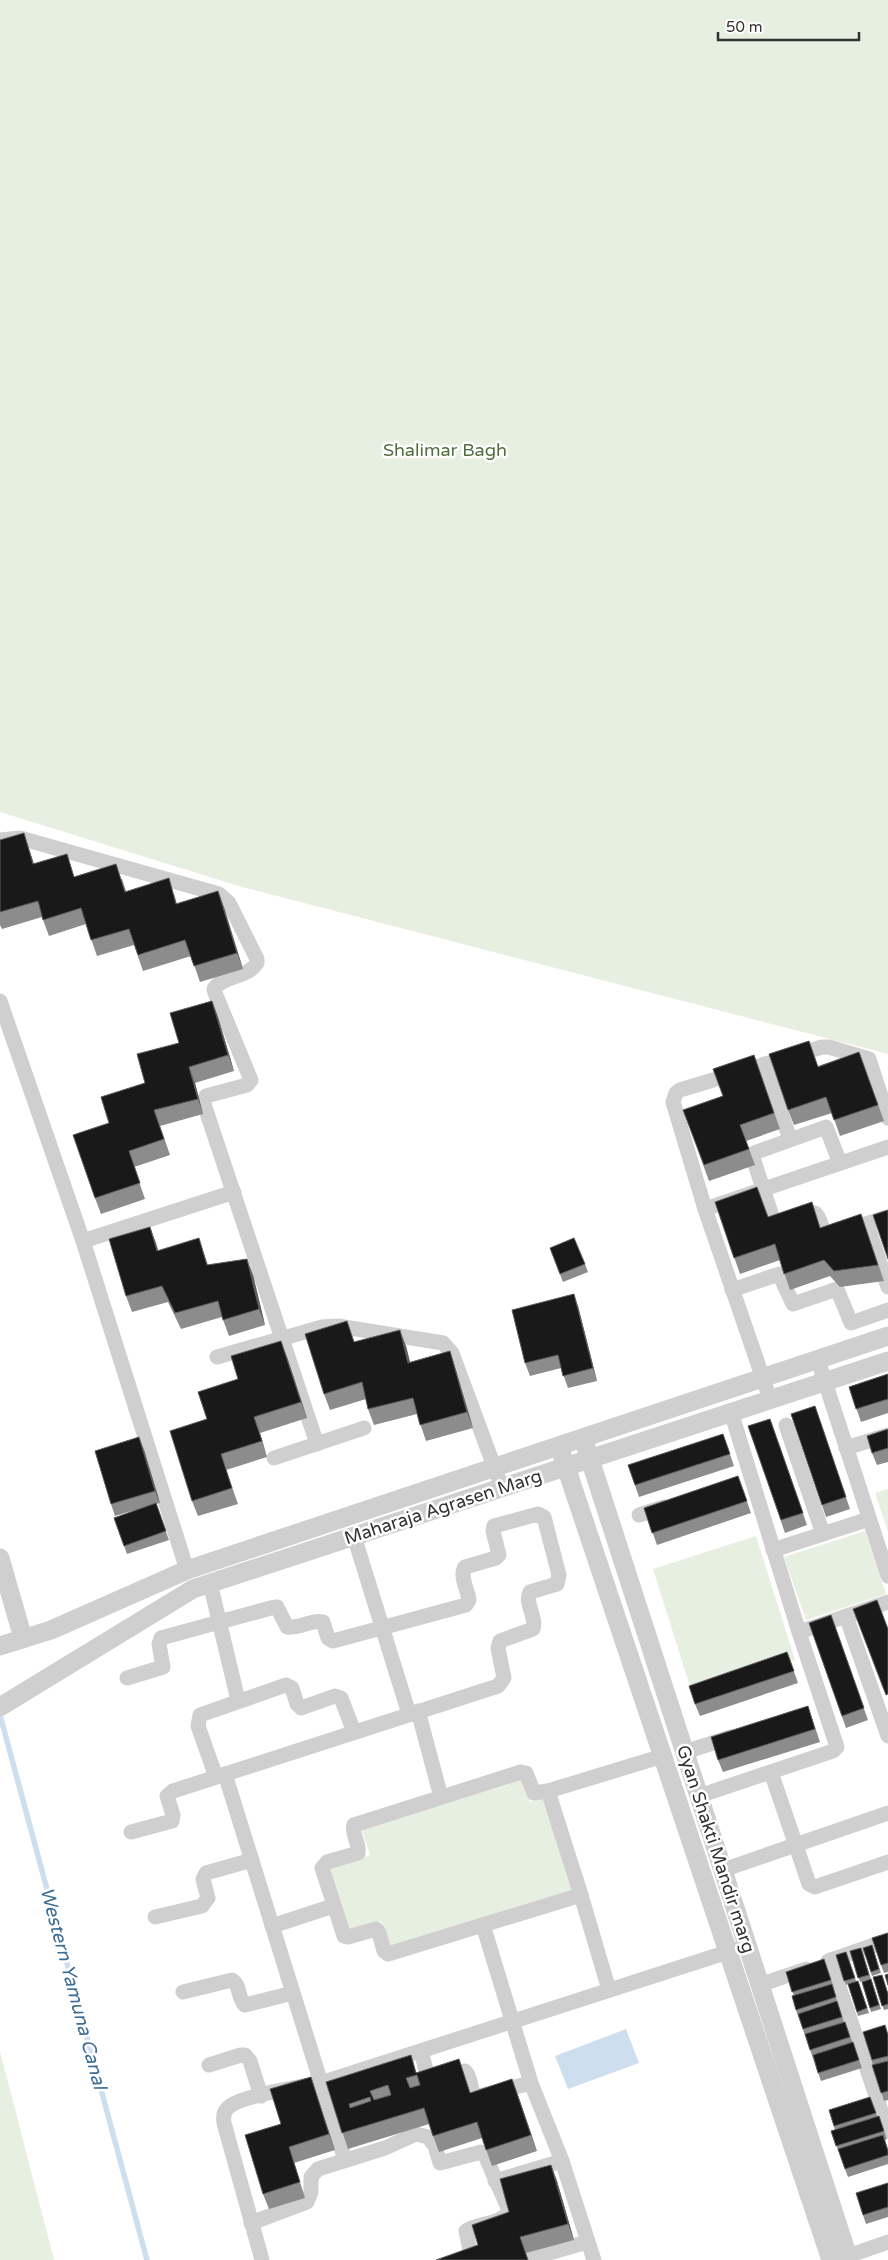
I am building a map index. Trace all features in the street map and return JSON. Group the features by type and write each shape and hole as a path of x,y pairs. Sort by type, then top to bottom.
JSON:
{"street":[{"path":"0,840 20,838 219,894 229,903 257,959 257,963 250,970 218,984 214,989 251,1080 247,1084 206,1096 204,1101 317,1444"},
{"path":"0,1001 83,1241 187,1570"},
{"path":"770,1399 705,1209 674,1098 680,1090 764,1064 822,1047 836,1048 865,1057 872,1066 888,1118"},
{"path":"764,1064 790,1140"},
{"path":"840,1164 826,1127 754,1153 753,1158 773,1221 776,1223 815,1213 819,1217 824,1234 827,1236 888,1217"},
{"path":"705,1209 888,1147"},
{"path":"83,1241 234,1192"},
{"path":"867,1224 888,1287"},
{"path":"732,1290 780,1274 793,1304 837,1289 851,1323 888,1310"},
{"path":"217,1357 307,1330 338,1326 443,1343 452,1352 502,1488"},
{"name":"Maharaja Agrasen Marg","path":"10,1642 51,1630 187,1570 888,1336"},
{"path":"818,1360 888,1576"},
{"name":"Maharaja Agrasen Marg","path":"0,1707 118,1633 193,1589 888,1361"},
{"path":"699,1796 836,1750 837,1744 773,1550 748,1483 731,1412"},
{"path":"786,1425 823,1534"},
{"path":"274,1458 364,1428"},
{"path":"846,1448 888,1434"},
{"name":"Gyan Shakti Mandir marg","path":"583,1438 748,1946 840,2259"},
{"name":"Gyan Shakti Mandir marg","path":"559,1446 729,1952 840,2259"},
{"path":"639,1515 677,1504"},
{"path":"127,1678 163,1667 159,1644 161,1638 274,1607 280,1610 287,1627 294,1628 320,1621 325,1625 328,1638 333,1641 468,1603 469,1597 463,1570 465,1567 498,1557 499,1552 493,1531 494,1526 538,1514 544,1517 559,1580 556,1584 530,1592 528,1600 534,1622 533,1629 500,1640 498,1648 504,1673 501,1683 169,1793 168,1800 173,1816 172,1821 131,1832"},
{"path":"773,1550 870,1519"},
{"path":"354,1536 382,1628 414,1713 441,1797"},
{"path":"0,1558 10,1642"},
{"path":"210,1583 238,1700"},
{"path":"799,1632 888,1602"},
{"path":"846,1616 888,1736"},
{"path":"344,2160 252,1860 220,1775 198,1726 200,1715 286,1684 292,1688 297,1704 301,1708 338,1696 343,1702 354,1732"},
{"path":"806,1713 824,1707"},
{"path":"685,1752 742,1734"},
{"path":"581,1894 388,1954 384,1951 379,1933 376,1930 348,1937 344,1936 322,1868 326,1862 358,1853 359,1848 353,1831 354,1825 521,1772 526,1773 534,1793 548,1791 663,1756"},
{"path":"771,1772 807,1882 812,1886 888,1862"},
{"path":"548,1791 609,1990"},
{"path":"723,1870 888,1813"},
{"path":"155,1918 202,1906 208,1898 203,1878 206,1874 252,1860"},
{"path":"272,1926 333,1906"},
{"path":"483,1925 531,2083 562,2161 594,2260"},
{"path":"760,1985 888,1940"},
{"path":"262,2260 224,2124 224,2114 230,2105 321,2083 748,1946"},
{"path":"830,1960 856,2036 885,2110 888,2131"},
{"path":"183,1992 232,1980 237,1984 242,2002 245,2005 293,1993"},
{"path":"856,2036 872,2032"},
{"path":"421,2051 428,2078 432,2079 465,2071 468,2074 473,2093 476,2097 531,2083"},
{"path":"209,2065 245,2055 250,2061 261,2096"},
{"path":"251,2223 307,2202 311,2192 311,2178 318,2169 385,2148 416,2134 423,2134 435,2146 440,2163 481,2152 484,2153 509,2210 502,2218 472,2227 466,2231 472,2260"},
{"path":"495,2181 562,2161"},
{"path":"533,2260 532,2258 587,2242"},
{"path":"840,2259 888,2242"}],"green space":[{"name":"Shalimar Bagh","path":"0,0 888,0 888,1054 242,887 0,812"},
{"path":"888,1489 888,1532 875,1493"},
{"path":"865,1531 886,1594 806,1620 784,1557"},
{"path":"756,1536 795,1660 692,1693 653,1569"},
{"path":"522,1777 530,1802 544,1797 573,1890 390,1948 381,1921 347,1931 327,1869 370,1855 361,1828"},
{"path":"0,2051 54,2260 0,2260"}],"water":[{"path":"626,2029 639,2063 568,2089 555,2056"}],"building":[{"path":"24,833 33,864 67,854 74,877 116,864 125,892 169,878 176,904 218,891 237,953 194,966 185,940 138,955 129,929 91,940 81,908 43,920 38,901 0,912 0,840"},
{"path":"212,1001 228,1055 189,1067 198,1099 154,1110 164,1139 129,1151 140,1183 95,1198 73,1135 109,1123 101,1097 145,1083 137,1054 179,1043 170,1013"},
{"path":"809,1041 818,1067 859,1052 878,1105 834,1120 826,1097 788,1110 769,1054"},
{"path":"754,1055 774,1113 740,1125 749,1149 704,1165 683,1110 723,1096 713,1069"},
{"path":"757,1187 768,1217 812,1202 820,1228 861,1214 878,1265 834,1271 824,1260 784,1274 775,1244 734,1258 715,1202"},
{"path":"888,1210 888,1259 873,1215"},
{"path":"150,1227 157,1251 199,1238 207,1265 247,1259 259,1309 223,1320 218,1301 175,1313 162,1286 126,1296 109,1239"},
{"path":"574,1238 585,1264 560,1274 550,1248"},
{"path":"574,1294 593,1368 563,1376 558,1355 525,1363 512,1310"},
{"path":"347,1321 354,1342 400,1330 408,1363 450,1351 467,1412 420,1425 413,1398 368,1409 362,1382 324,1394 305,1334"},
{"path":"281,1341 301,1402 254,1417 262,1441 221,1454 232,1488 192,1501 170,1431 207,1419 198,1392 238,1379 231,1356"},
{"path":"888,1374 888,1399 856,1409 849,1387"},
{"path":"815,1406 846,1497 822,1505 791,1414"},
{"path":"770,1419 803,1513 781,1520 748,1426"},
{"path":"888,1429 888,1448 872,1453 867,1436"},
{"path":"723,1434 730,1454 635,1485 628,1465"},
{"path":"139,1437 155,1491 111,1504 95,1451"},
{"path":"738,1476 747,1501 652,1533 644,1508"},
{"path":"156,1503 166,1531 124,1546 114,1518"},
{"path":"877,1600 888,1629 888,1694 886,1695 853,1609"},
{"path":"831,1615 864,1708 842,1716 809,1623"},
{"path":"787,1652 794,1671 695,1704 689,1686"},
{"path":"808,1706 815,1729 718,1760 711,1737"},
{"path":"888,1933 888,1963 881,1965 872,1938"},
{"path":"872,1945 879,1969 871,1972 863,1948"},
{"path":"861,1948 869,1975 858,1978 850,1951"},
{"path":"846,1952 855,1978 844,1981 836,1955"},
{"path":"824,1959 831,1980 792,1992 786,1972"},
{"path":"888,1974 888,1985 885,1975"},
{"path":"882,1975 888,1994 888,2004 882,2006 873,1977"},
{"path":"871,1979 879,2005 870,2008 862,1982"},
{"path":"858,1981 867,2008 857,2012 848,1984"},
{"path":"832,1984 836,1997 796,2010 792,1996"},
{"path":"837,2001 842,2017 803,2029 798,2014"},
{"path":"845,2022 850,2037 810,2050 805,2034"},
{"path":"885,2025 888,2035 888,2056 872,2060 863,2032"},
{"path":"853,2042 859,2060 818,2073 813,2055"},
{"path":"411,2055 416,2073 459,2059 470,2093 512,2079 531,2135 486,2150 477,2122 433,2136 424,2108 342,2133 326,2082","holes":["417,2075 420,2085 410,2088 406,2078","388,2085 391,2095 374,2100 370,2091","370,2097 371,2101 350,2108 349,2104"]},
{"path":"888,2061 888,2091 881,2093 872,2065"},
{"path":"311,2077 329,2134 289,2147 300,2182 263,2194 245,2135 281,2124 270,2089"},
{"path":"870,2097 876,2113 834,2126 829,2110"},
{"path":"879,2116 884,2131 836,2146 831,2131"},
{"path":"883,2135 888,2155 845,2169 838,2149"},
{"path":"551,2165 568,2224 520,2237 528,2260 436,2260 478,2245 472,2225 509,2212 500,2179"},
{"path":"888,2183 888,2207 863,2215 856,2193"}],"waterway":[{"name":"Western Yamuna Canal","path":"0,1715 147,2260"}]}
